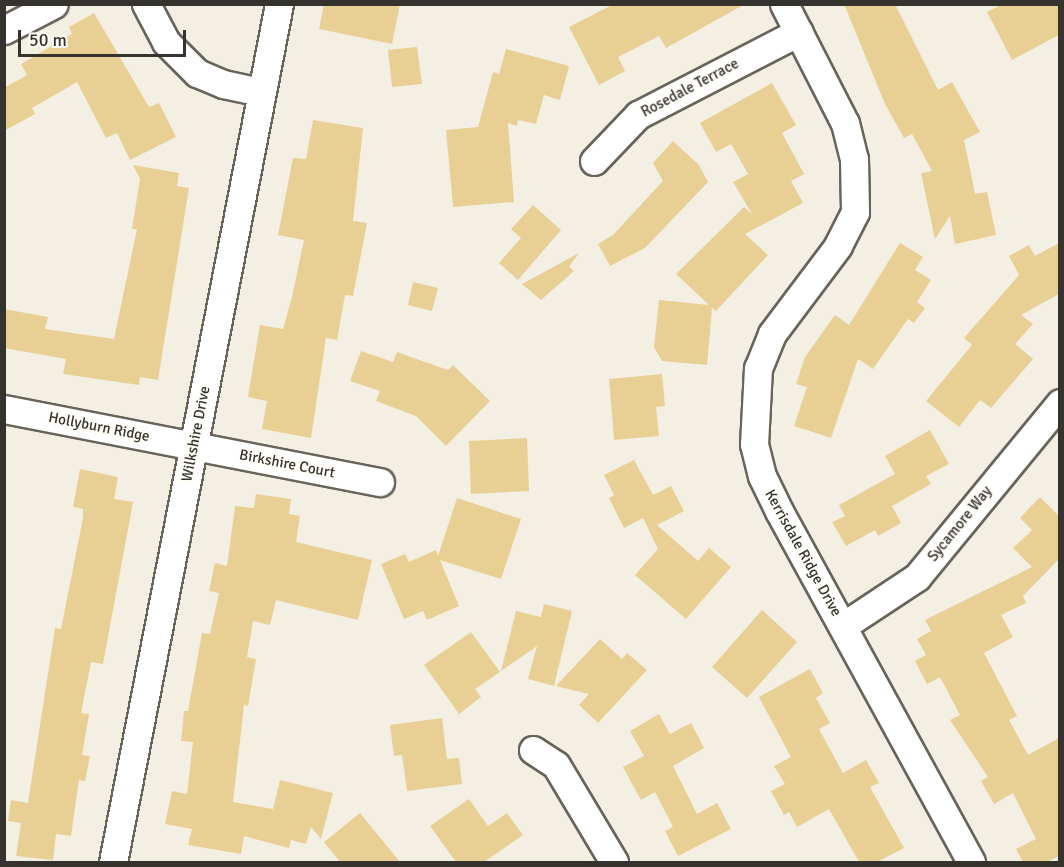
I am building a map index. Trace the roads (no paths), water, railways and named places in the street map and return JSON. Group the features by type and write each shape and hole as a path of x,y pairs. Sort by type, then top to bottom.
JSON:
{"street":[{"path":"4,30 54,4"},
{"path":"146,4 166,42 198,73 223,84 260,92"},
{"name":"Wilkshire Drive","path":"113,862 195,445 260,92 279,4"},
{"name":"Kerrisdale Ridge Drive","path":"784,4 845,123 854,159 855,212 838,246 772,334 758,368 754,444 775,502 971,862"},
{"name":"Rosedale Terrace","path":"594,161 638,115 799,32"},
{"name":"Sycamore Way","path":"843,626 917,577 1059,403"},
{"name":"Hollyburn Ridge","path":"4,409 195,445"},
{"name":"Birkshire Court","path":"195,445 380,482"},
{"path":"533,750 556,765 570,783 614,862"}]}
